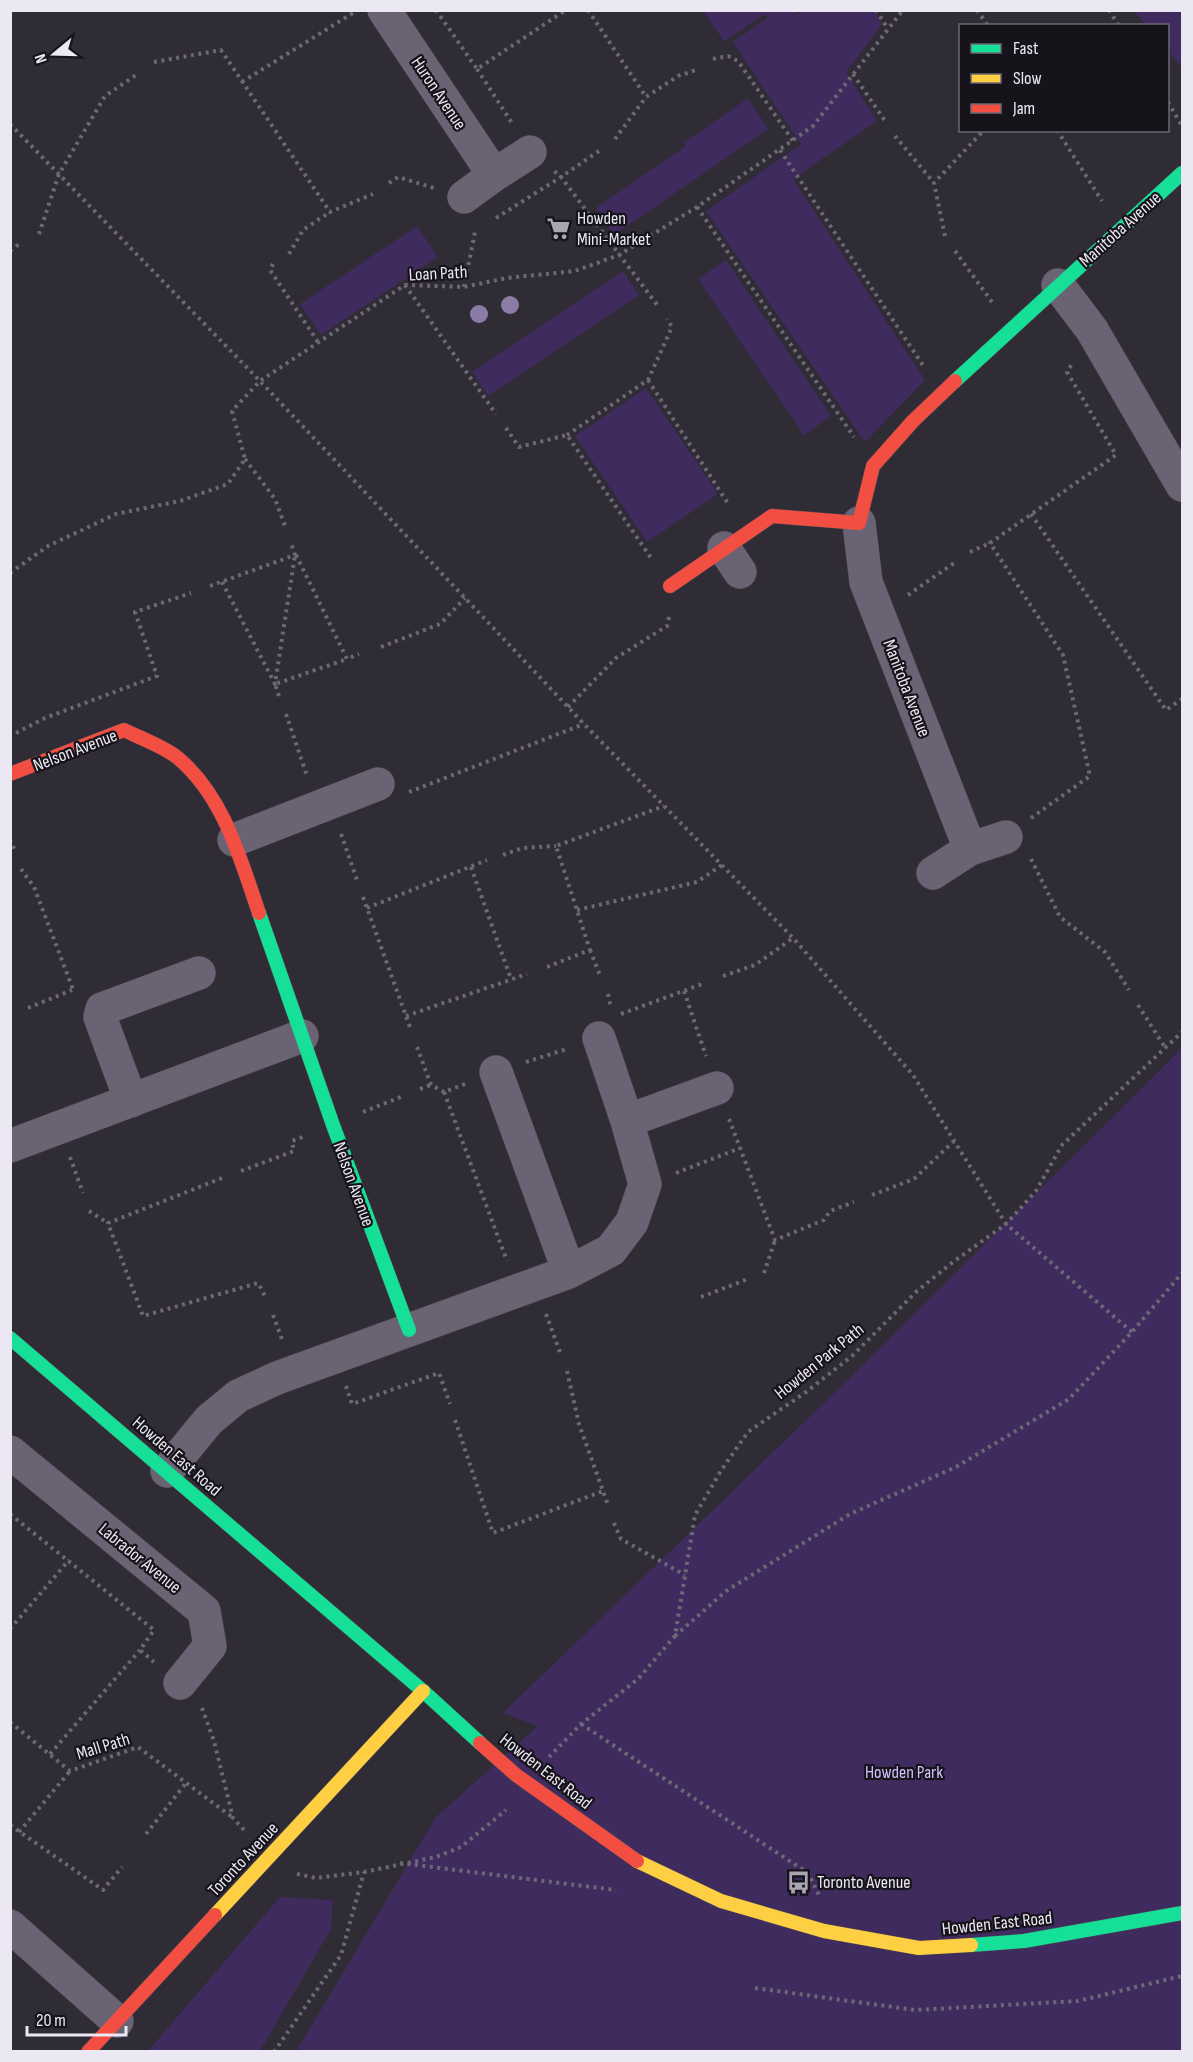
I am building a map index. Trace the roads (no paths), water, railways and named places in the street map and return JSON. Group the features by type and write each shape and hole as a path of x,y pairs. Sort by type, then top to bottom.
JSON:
{"street":[{"name":"Huron Avenue","path":"384,10 494,175"},
{"path":"464,197 530,152"},
{"name":"Manitoba Avenue","path":"970,849 866,582 859,523 873,466 913,421 1182,173"},
{"path":"1058,285 1092,330 1182,485"},
{"path":"670,586 737,551 772,516 859,523"},
{"name":"Nelson Avenue","path":"10,774 124,730 177,758 209,792 234,840 333,1125 409,1330"},
{"path":"234,840 378,784"},
{"path":"933,873 970,849 1011,833"},
{"path":"132,1101 100,1017 102,1009 199,973"},
{"path":"10,1146 302,1036"},
{"path":"167,1471 209,1420 238,1396 277,1378 569,1272 611,1250 632,1222 645,1184 599,1038"},
{"path":"496,1072 569,1272"},
{"path":"627,1121 717,1088"},
{"name":"Howden East Road","path":"10,1338 423,1691 516,1775 629,1857 721,1901 836,1933 919,1948 1024,1941 1182,1913"},
{"name":"Labrador Avenue","path":"10,1452 204,1611 210,1646 180,1683"},
{"name":"Toronto Avenue","path":"88,2052 423,1691"},
{"path":"10,1926 117,2021"}],"place":[{"name":"Howden Mini-Market","path":"559,228"},
{"name":"Toronto Avenue","path":"799,1882"}],"park label":[{"name":"Howden Park","path":"904,1772"}]}
